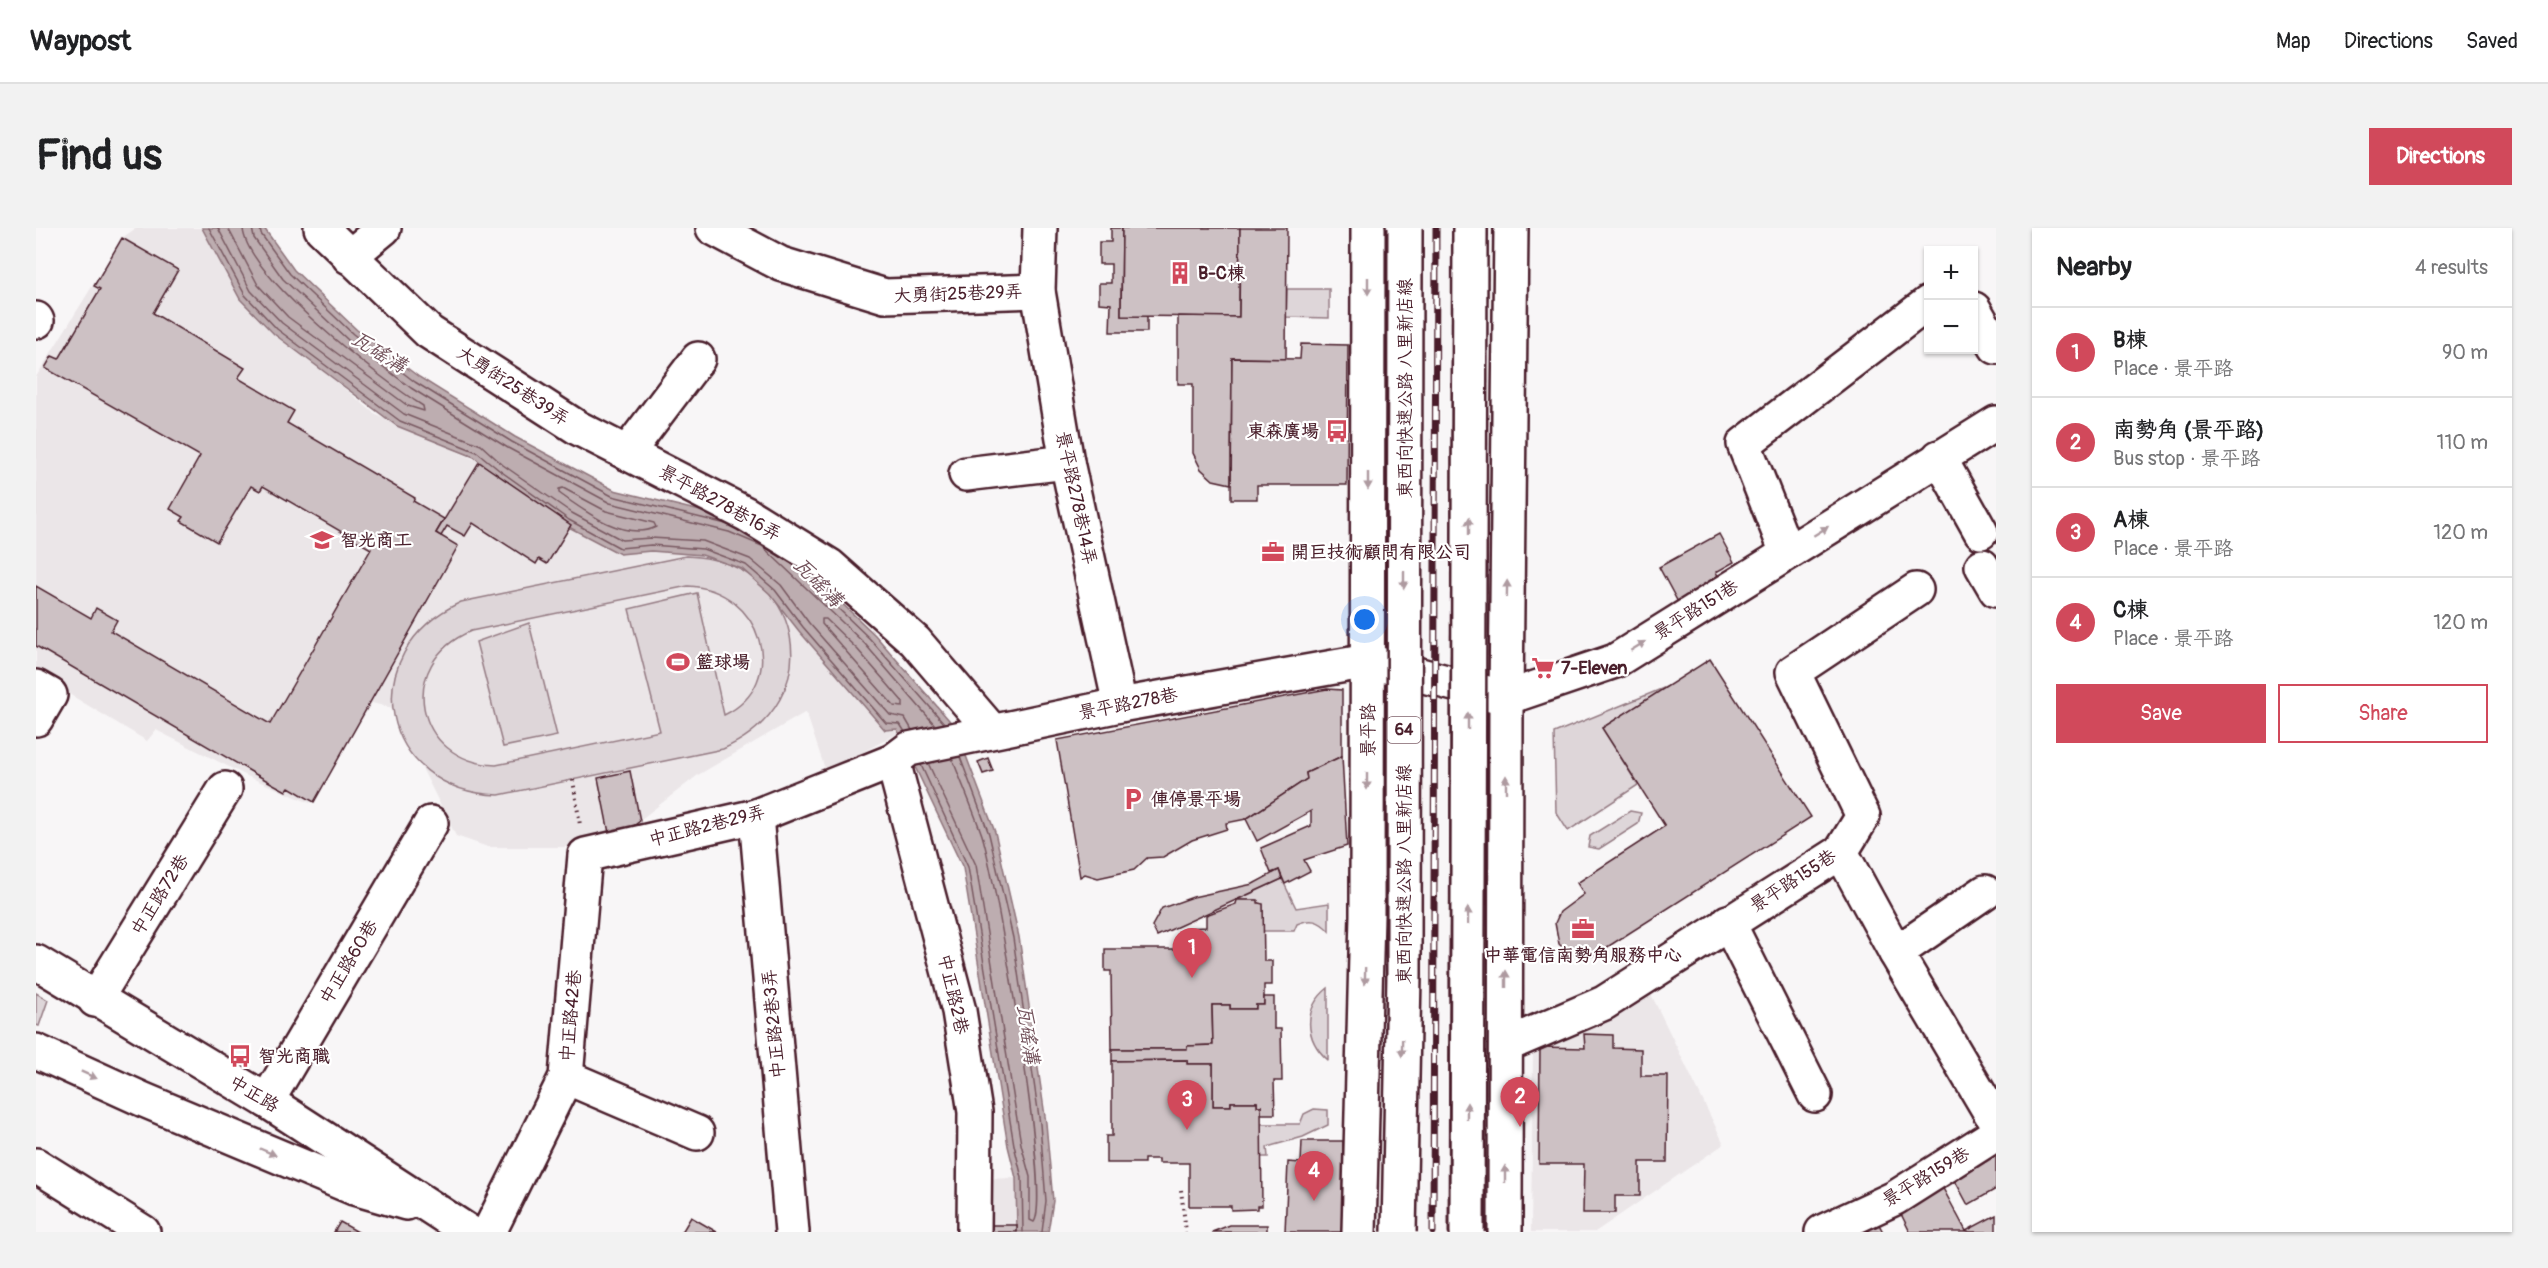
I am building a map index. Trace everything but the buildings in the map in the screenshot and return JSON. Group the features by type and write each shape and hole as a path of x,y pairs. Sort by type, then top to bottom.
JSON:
{"main road":[{"name":"大勇街25巷39弄","path":"321,228 429,332 578,428 627,453"},
{"path":"349,257 384,228"},
{"name":"大勇街25巷29弄","path":"714,228 781,264 885,296 1038,291"},
{"name":"景平路278巷14弄","path":"1040,228 1038,291 1067,462 1120,705"},
{"name":"景平路","path":"1359,1232 1367,915 1368,228"},
{"name":"東西向快速公路 八里新店線","path":"1399,1232 1404,975 1405,228"},
{"path":"1467,1232 1470,228"},
{"path":"1505,1232 1506,698 1511,228"},
{"path":"1787,552 1744,444 1924,307"},
{"path":"1978,316 1996,347"},
{"path":"627,453 698,359"},
{"name":"景平路151巷","path":"1506,698 1615,661 1996,423"},
{"name":"景平路278巷16弄","path":"627,453 746,514 830,566 915,641 979,734"},
{"path":"1939,457 1981,532"},
{"path":"966,474 1067,462"},
{"name":"景平路155巷","path":"1506,1046 1604,1003 1841,852 1863,816 1793,672 1916,590"},
{"path":"1368,661 1506,698"},
{"name":"景平路278巷","path":"901,755 979,734 1120,705 1368,661"},
{"name":"中正路2巷29弄","path":"585,855 756,816 901,755"},
{"name":"中正路2巷","path":"901,755 959,1011 975,1112 974,1232"},
{"name":"中正路72巷","path":"95,1000 225,789"},
{"name":"中正路2巷3弄","path":"756,816 792,1232"},
{"name":"中正路60巷","path":"267,1101 431,824"},
{"path":"1841,852 1896,953 1996,1122"},
{"name":"中正路42巷","path":"489,1232 566,1077 585,855"},
{"path":"1896,953 1985,892"},
{"path":"1728,922 1815,1095"},
{"name":"中正路","path":"36,962 95,1000 267,1101 469,1232"},
{"path":"36,1051 144,1100 354,1188 436,1211"},
{"path":"566,1077 698,1133"},
{"name":"景平路159巷","path":"1822,1232 1895,1198 1996,1134"},
{"path":"36,1165 143,1232"}],"path":[{"path":"573,780 585,855"},
{"path":"1181,1190 1186,1232"}],"shaded area":[{"name":"智光商工","path":"136,228 202,228 248,308 374,413 506,474 747,558 900,732 826,772 806,712 698,775 605,847 488,847 456,836 392,708 372,703 310,803 249,777 156,730 147,741 69,694 55,715 36,702 36,377 122,238"},
{"path":"1287,289 1329,289 1329,318 1286,317"},
{"path":"686,556 726,563 757,581 779,606 790,636 791,668 780,699 758,727 723,749 499,795 458,788 427,771 406,746 394,716 393,684 404,653 426,625 461,602","holes":["688,586 714,591 734,603 750,620 759,640 762,661 757,682 745,700 724,715 697,593 629,609 660,731 496,765 468,760 447,747 432,730 424,709 424,687 431,665 447,646 471,631"]},
{"path":"529,623 557,736 503,747 476,642"},
{"path":"1671,685 1602,728 1638,785 1568,831 1556,812 1554,733"},
{"path":"1630,811 1641,813 1638,824 1599,849 1588,847 1590,836"},
{"path":"1282,879 1296,908 1329,903 1329,931 1318,922 1306,921 1297,924 1294,931 1263,931 1263,904 1258,903 1257,900 1237,900"},
{"path":"1328,988 1328,1060 1314,1043 1310,1024 1314,1005"},
{"path":"1648,988 1724,1144 1595,1232 1531,1232 1533,1048"},
{"path":"36,993 48,1000 39,1026 36,1025"},
{"path":"1314,1109 1328,1110 1328,1125 1303,1137 1267,1147 1268,1157 1261,1157 1261,1124 1300,1124 1304,1114"},
{"path":"1016,1178 1017,1232 986,1232 985,1179"}],"water":[{"name":"瓦磘溝","path":"202,228 264,228 294,270 357,330 419,377 515,437 614,490 733,519 769,534 875,635 955,727 995,832 1019,937 1046,1123 1053,1201 1048,1232 1017,1232 1016,1178 1008,1146 963,868 897,729 885,730 770,594 742,569 702,555 651,551 620,554 565,525 495,475 474,457 397,426 274,334 240,299"}],"railway":[{"path":"1433,1232 1436,228"},
{"path":"1451,1232 1455,228"}],"place":[{"name":"B-C棟","path":"1180,273"},
{"name":"東森廣場","path":"1337,431"},
{"name":"智光商工","path":"322,540"},
{"name":"開巨技術顧問有限公司","path":"1273,552"},
{"name":"籃球場","path":"678,662"},
{"name":"7-Eleven","path":"1543,668"},
{"name":"俥停景平場","path":"1133,799"},
{"name":"中華電信南勢角服務中心","path":"1583,929"},
{"name":"B棟","path":"1192,978"},
{"name":"智光商職","path":"240,1056"},
{"name":"南勢角 (景平路)","path":"1520,1127"},
{"name":"A棟","path":"1187,1130"},
{"name":"C棟","path":"1314,1201"}]}
